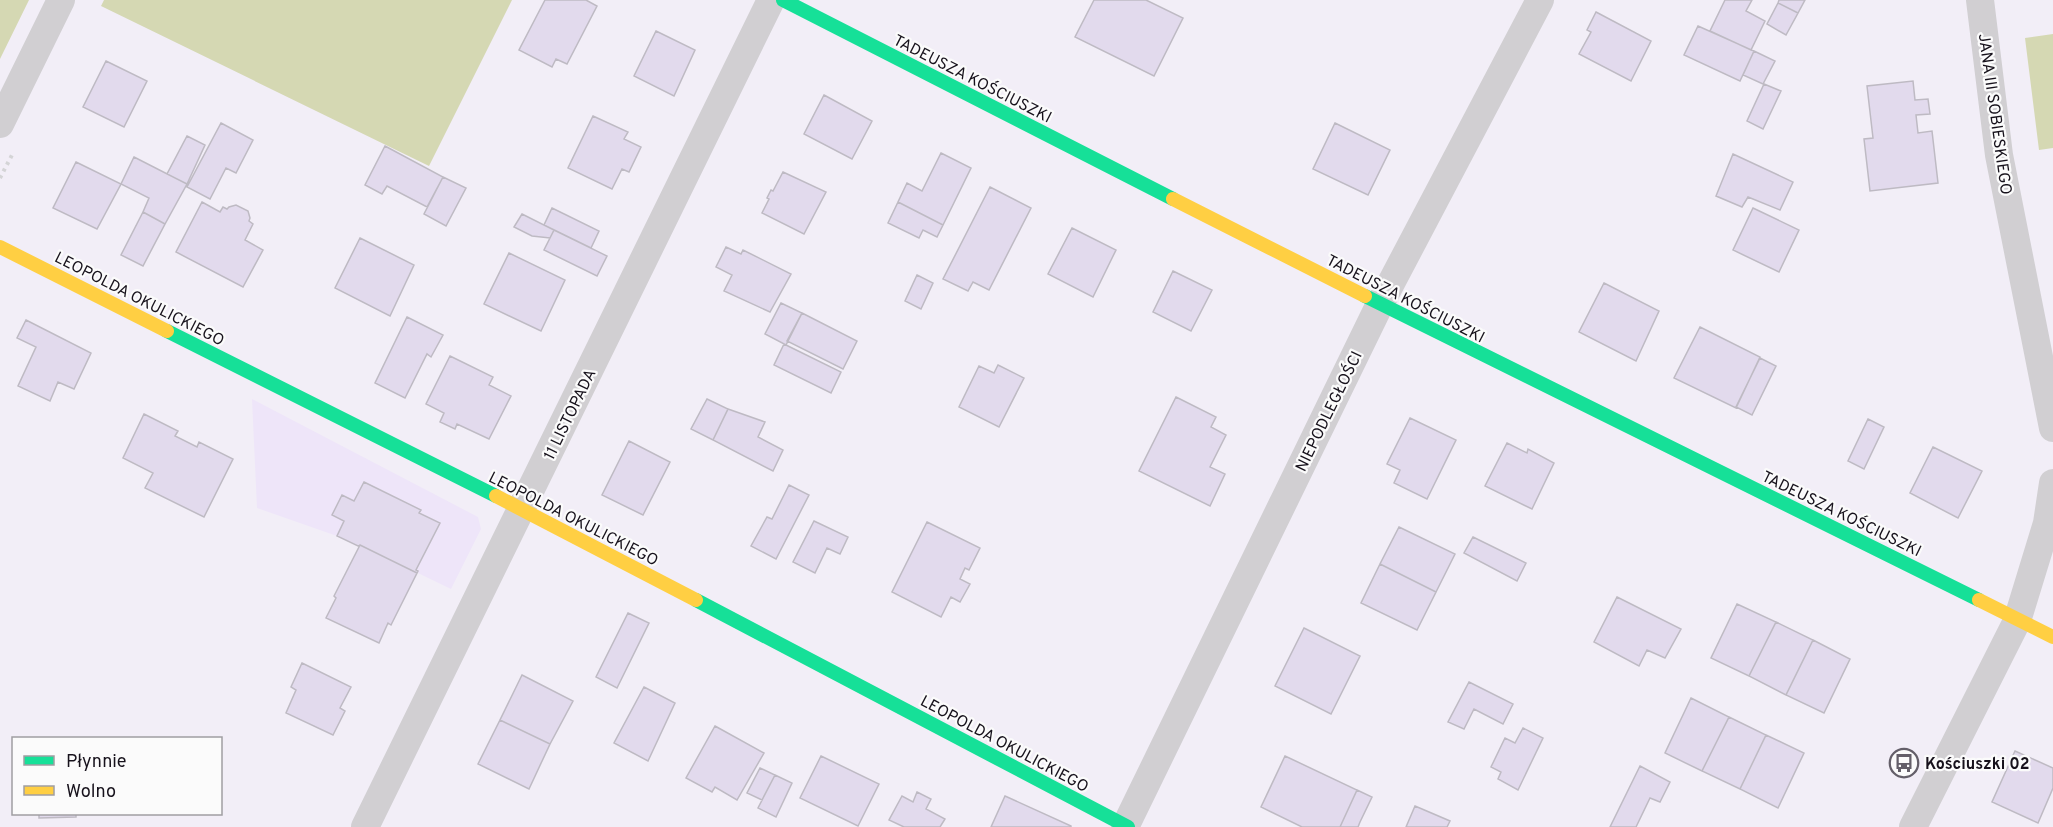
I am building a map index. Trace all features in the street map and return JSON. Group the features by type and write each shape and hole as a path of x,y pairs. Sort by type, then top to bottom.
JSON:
{"street":[{"path":"0,124 61,0"},
{"name":"11 LISTOPADA","path":"365,827 771,0"},
{"name":"TADEUSZA KOŚCIUSZKI","path":"783,0 1380,304 1927,574 2017,621"},
{"name":"NIEPODLEGŁOŚCI","path":"1126,826 1380,304 1540,0"},
{"name":"JANA III SOBIESKIEGO","path":"1980,0 1994,122 2053,428"},
{"name":"LEOPOLDA OKULICKIEGO","path":"0,247 522,509 1126,826"},
{"path":"1912,827 2017,621 2044,532 2053,483"},
{"path":"2017,621 2053,638"}],"shaded area":[{"path":"252,399 478,517 481,529 451,589 360,545 257,508"}],"green space":[{"path":"0,0 29,0 0,59"},
{"path":"104,0 512,0 429,166 101,6"},
{"path":"2053,34 2053,148 2039,150 2025,38"}],"building":[{"path":"545,0 586,0 597,6 567,64 556,59 552,67 519,50"},
{"path":"1094,0 1146,0 1183,18 1154,76 1075,37"},
{"path":"1725,0 1752,0 1746,11 1765,21 1751,50 1710,31"},
{"path":"1779,0 1805,0 1798,13 1778,3"},
{"path":"1778,3 1798,13 1786,35 1767,24"},
{"path":"1596,12 1651,41 1631,81 1579,54 1591,32 1587,30"},
{"path":"1698,26 1754,51 1740,81 1684,55"},
{"path":"656,31 695,50 674,96 634,76"},
{"path":"1754,51 1775,61 1763,84 1743,75"},
{"path":"106,61 147,81 124,127 83,107"},
{"path":"1913,81 1915,100 1928,99 1930,114 1916,115 1918,133 1932,131 1938,183 1870,191 1864,139 1873,138 1867,86"},
{"path":"1764,84 1781,91 1763,129 1747,121"},
{"path":"824,95 872,121 852,159 804,134"},
{"path":"593,116 628,132 624,139 641,147 629,172 622,169 612,189 568,168"},
{"path":"221,123 253,140 236,173 226,168 210,199 187,187"},
{"path":"1335,123 1390,150 1368,195 1313,169"},
{"path":"187,136 205,145 187,184 167,174"},
{"path":"385,146 443,177 427,207 387,186 382,194 365,185"},
{"path":"941,153 971,168 943,225 898,202 907,183 922,191"},
{"path":"1733,154 1793,182 1780,210 1748,197 1742,207 1716,196"},
{"path":"134,157 187,184 165,224 143,212 149,198 121,184"},
{"path":"76,162 121,184 97,229 53,208"},
{"path":"783,172 826,192 804,234 762,213 771,190 773,191"},
{"path":"443,177 466,188 446,226 424,214"},
{"path":"990,187 1031,208 989,290 973,282 968,291 943,279"},
{"path":"202,202 220,212 223,207 227,209 236,205 248,211 249,221 253,224 245,240 263,250 243,287 176,252"},
{"path":"898,202 943,225 937,237 923,230 919,238 888,223"},
{"path":"552,208 599,231 591,248 544,225"},
{"path":"1753,208 1799,230 1779,272 1733,250"},
{"path":"143,212 165,224 143,266 121,255"},
{"path":"522,214 554,230 550,238 532,236 514,227"},
{"path":"1072,228 1116,250 1093,297 1048,274"},
{"path":"554,230 607,256 597,276 544,250"},
{"path":"360,238 414,265 390,316 335,288"},
{"path":"726,247 741,254 743,250 791,274 770,312 724,291 732,275 716,267"},
{"path":"509,253 565,280 541,331 484,304"},
{"path":"1173,271 1212,290 1191,331 1153,312"},
{"path":"917,275 933,283 921,309 905,301"},
{"path":"1604,283 1659,311 1636,361 1579,332"},
{"path":"781,303 802,313 786,345 765,334"},
{"path":"802,313 857,341 843,369 787,341"},
{"path":"407,317 443,335 431,357 427,354 405,398 375,383"},
{"path":"26,320 91,353 74,389 58,382 50,401 18,386 36,347 17,338"},
{"path":"1700,327 1760,357 1736,408 1674,378"},
{"path":"784,344 841,372 831,393 774,365"},
{"path":"450,356 493,377 489,385 511,396 489,439 457,424 455,429 440,422 444,413 426,404"},
{"path":"1760,358 1776,366 1752,415 1736,407"},
{"path":"998,365 1024,378 999,427 959,407 979,366 994,373"},
{"path":"1176,397 1216,417 1211,427 1226,435 1210,467 1225,474 1210,506 1139,471"},
{"path":"707,399 728,409 713,440 691,429"},
{"path":"728,409 765,422 758,437 783,450 773,471 713,440"},
{"path":"144,414 178,431 175,436 197,447 199,442 233,459 204,517 145,488 153,473 123,458"},
{"path":"1410,418 1456,440 1427,499 1394,483 1400,470 1387,464"},
{"path":"1868,419 1884,427 1864,469 1848,461"},
{"path":"629,441 670,462 643,515 602,495"},
{"path":"1507,443 1527,453 1528,449 1554,463 1532,509 1485,486"},
{"path":"1933,447 1982,471 1958,518 1910,493"},
{"path":"364,482 421,510 419,513 440,523 416,570 417,573 337,536 344,521 332,515 342,495 354,501"},
{"path":"789,485 809,495 776,559 751,546 767,517 772,519"},
{"path":"814,521 848,537 840,554 827,548 815,573 793,562"},
{"path":"927,522 980,548 969,570 965,568 960,579 970,584 960,602 951,597 941,617 892,592"},
{"path":"1399,527 1455,554 1436,592 1380,564"},
{"path":"1473,537 1526,563 1517,581 1464,553"},
{"path":"360,545 417,573 391,625 388,623 379,643 326,618 336,598 334,596"},
{"path":"1380,564 1436,592 1417,630 1361,603"},
{"path":"1617,597 1681,629 1665,658 1647,650 1639,666 1594,642"},
{"path":"1737,604 1776,622 1749,676 1711,658"},
{"path":"628,613 649,623 617,688 596,677"},
{"path":"1776,622 1813,640 1786,695 1749,676"},
{"path":"1304,628 1360,656 1331,714 1275,686"},
{"path":"1813,640 1850,659 1824,713 1786,695"},
{"path":"302,663 351,687 340,708 345,711 333,735 286,713 296,690 291,687"},
{"path":"522,675 573,701 550,744 500,720"},
{"path":"1469,682 1513,704 1503,724 1474,709 1464,729 1448,722"},
{"path":"644,687 675,703 648,761 614,743"},
{"path":"1691,698 1729,717 1702,771 1665,753"},
{"path":"1729,717 1766,735 1740,789 1702,771"},
{"path":"500,720 550,744 529,789 478,764"},
{"path":"715,726 764,753 737,800 715,787 712,792 686,778"},
{"path":"1523,728 1543,738 1518,790 1498,779 1501,772 1491,767 1505,738 1515,743"},
{"path":"1766,735 1804,753 1778,808 1740,789"},
{"path":"2015,751 2053,768 2053,788 2038,823 1992,802"},
{"path":"821,756 879,784 858,826 800,798"},
{"path":"1285,756 1357,790 1340,827 1302,827 1261,807"},
{"path":"1640,766 1670,782 1660,802 1650,798 1636,827 1610,827"},
{"path":"760,768 775,775 762,800 747,793"},
{"path":"775,775 792,783 776,817 758,808"},
{"path":"1357,790 1372,797 1358,827 1340,827"},
{"path":"917,792 931,799 926,809 945,819 940,827 904,827 889,820 902,796 913,802"},
{"path":"1005,796 1071,826 1071,827 991,827"},
{"path":"1415,806 1450,821 1447,827 1406,827"},
{"path":"39,815 76,815 76,817 39,818"}],"traffic: fast":[{"path":"783,0 1173,199"},
{"path":"1365,296 1979,600"},
{"path":"167,331 496,496"},
{"path":"696,600 1128,827"}],"traffic: slow":[{"path":"1173,199 1365,296"},
{"path":"0,247 167,331"},
{"path":"496,496 696,600"},
{"path":"1979,600 2053,637"}],"place":[{"name":"Kościuszki 02","path":"1904,763"}]}
